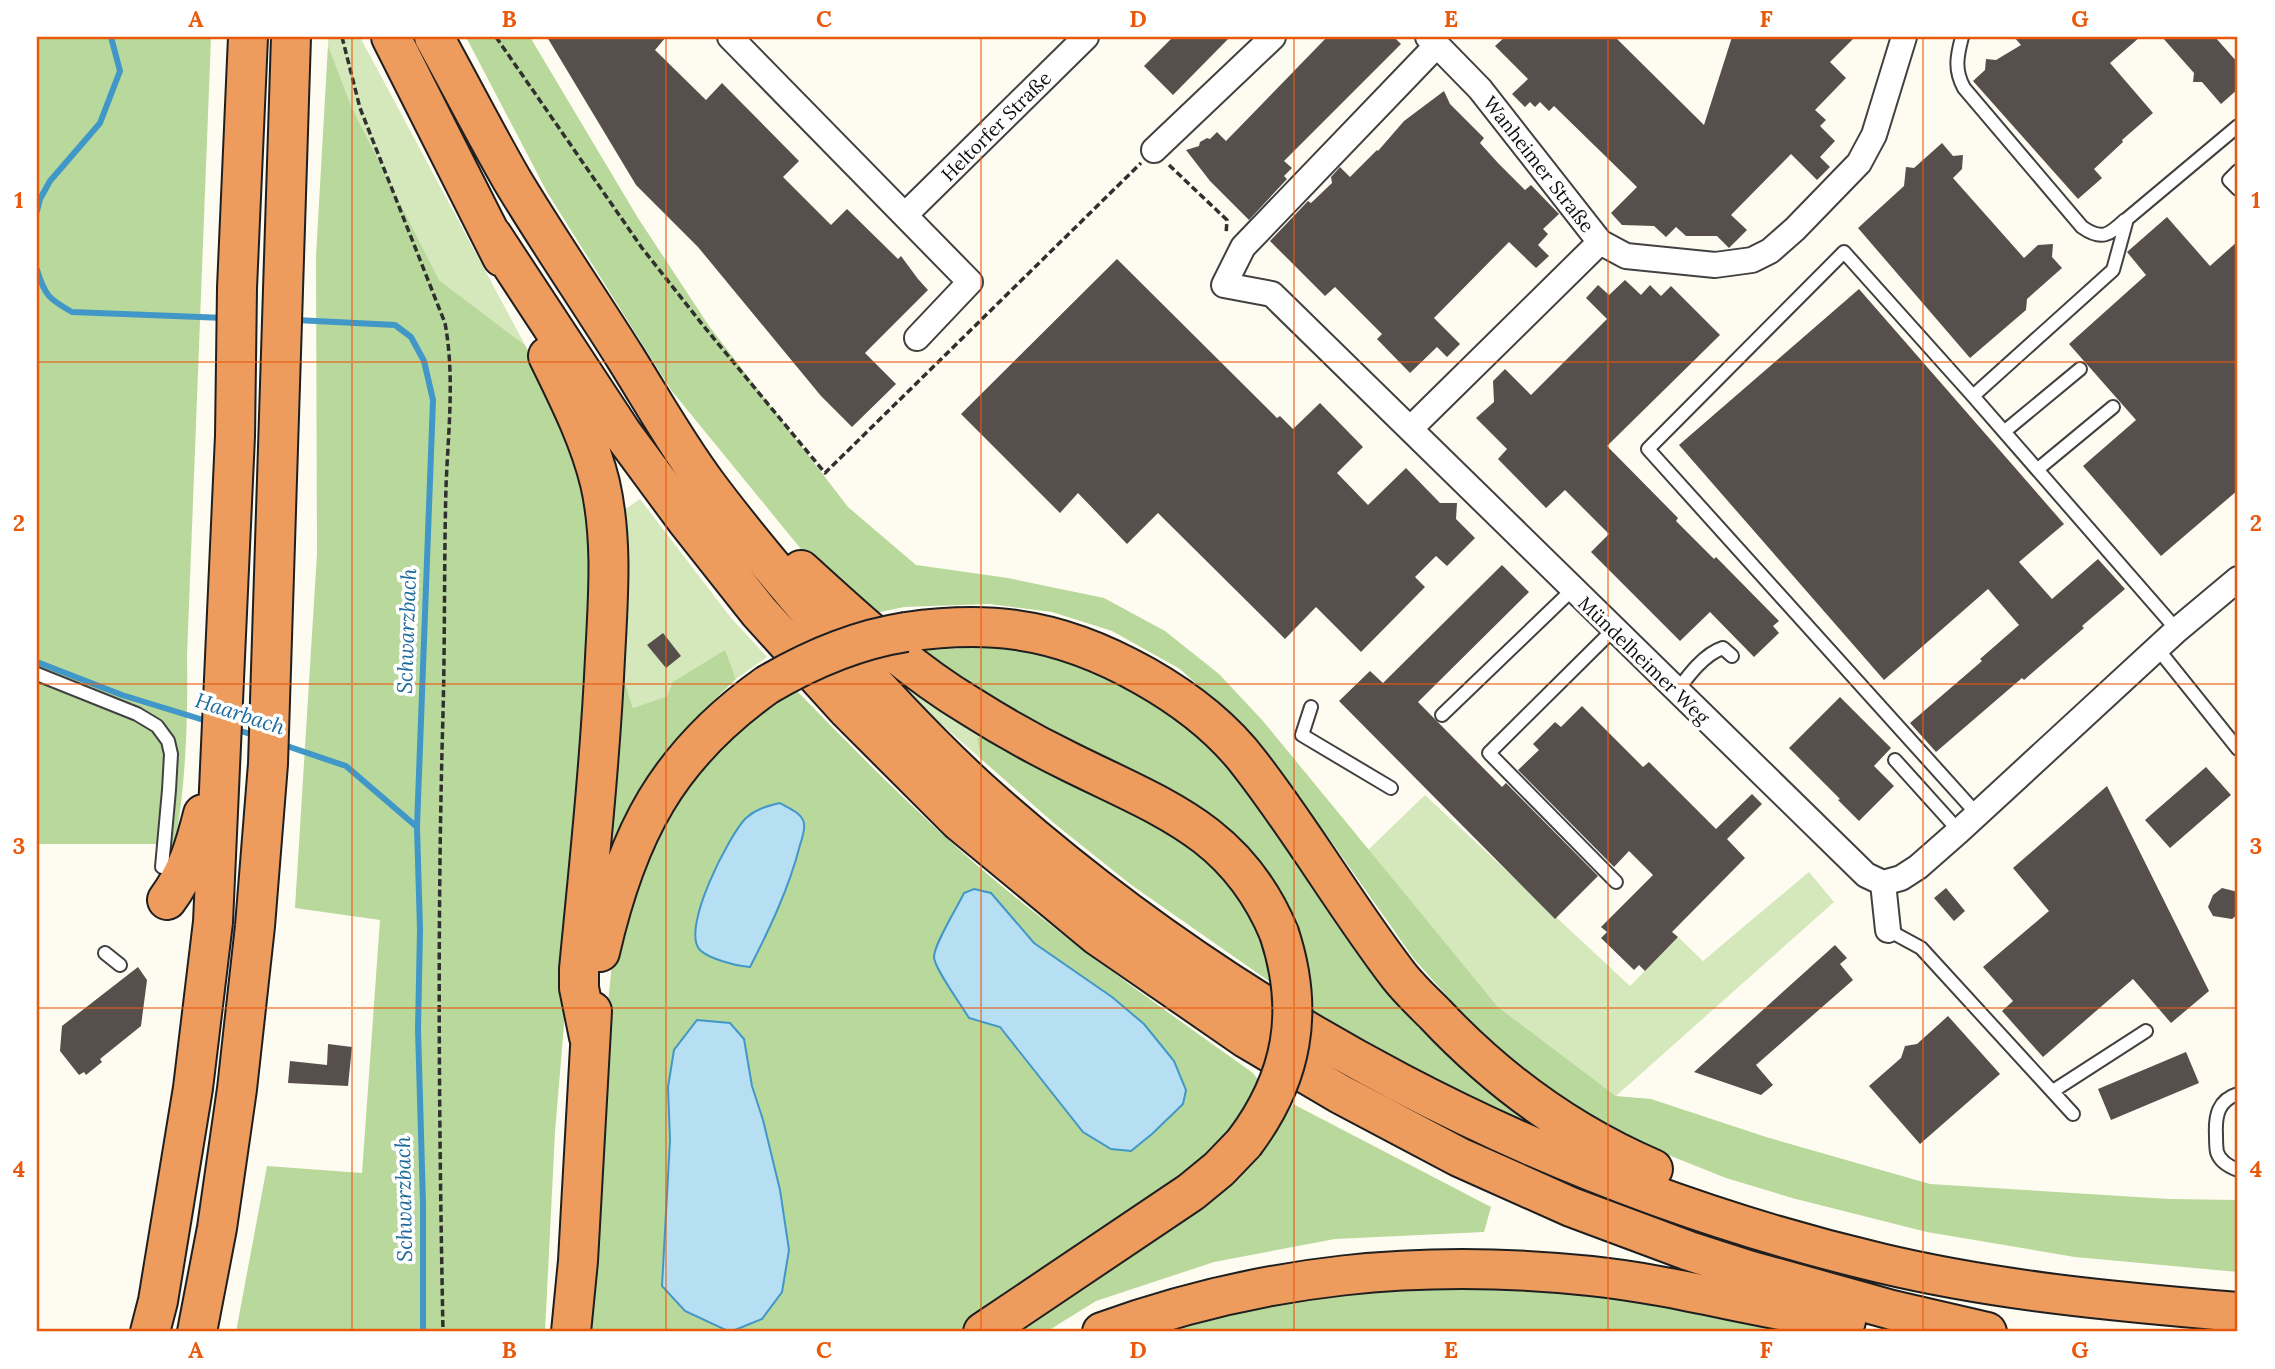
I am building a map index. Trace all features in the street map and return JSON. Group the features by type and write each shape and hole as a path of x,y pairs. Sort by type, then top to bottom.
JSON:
{"highway":[{"path":"165,883 180,883 191,859 215,761 222,695 235,436 237,288 248,37"},
{"path":"197,1332 217,1228 237,1089 255,926 268,764 291,37"},
{"path":"391,37 492,235 587,439 600,485 609,537 608,595 603,707 579,970 579,988 589,1037"},
{"path":"434,37 512,180 706,483 772,567 874,686 979,789 1118,905 1251,998 1369,1065 1467,1116 1580,1166 1673,1202 1712,1216 1881,1264 1929,1274 2141,1304 2238,1312"},
{"path":"492,235 622,433 759,612 847,709 959,821 1098,936 1247,1039 1340,1094 1458,1157 1571,1207 1689,1251 1811,1289 1973,1330"},
{"path":"706,483 851,615 934,682 1012,731 1143,796 1205,834 1227,852 1248,878 1266,905 1279,933 1291,985 1291,1036 1284,1068 1259,1123 1219,1169 1191,1192 983,1332"},
{"path":"571,1332 578,1261 589,1037 596,970 610,907 636,837 660,792 688,755 723,720 767,685 827,653 881,636 978,627 1017,630 1065,641 1143,674 1197,712 1249,762 1400,978 1465,1046 1539,1108 1617,1153 1698,1188 1815,1225 1960,1260 2042,1291"},
{"path":"150,1332 158,1301 193,1088 214,922 215,761"},
{"path":"1102,1332 1156,1313 1232,1293 1328,1276 1415,1269 1500,1269 1592,1276 1725,1297 1831,1320 1973,1330"}],"street":[{"path":"730,37 970,282 917,338"},
{"name":"Heltorfer Straße","path":"905,215 1086,37"},
{"path":"1154,150 1273,37"},
{"name":"Wanheimer Straße","path":"1224,285 1243,247 1432,41 1480,89 1600,242 1626,256 1715,265 1752,260 1770,251 1859,163 1874,135 1904,37"},
{"path":"1410,429 1600,242"},
{"name":"Mündelheimer Weg","path":"1224,285 1272,294 1866,875 1883,883"},
{"path":"1888,930 1883,883 1901,878 1918,867 2177,630 2238,579"}],"lane":[{"path":"1962,37 1956,66 1958,78 1964,88 2082,227 2093,234 2104,236 2113,231 2238,126"},
{"path":"2238,172 2229,180 2238,189"},
{"path":"1973,396 2113,270 2127,219"},
{"path":"1977,814 1648,449 1844,252 2005,431 2177,630"},
{"path":"2005,431 2081,369"},
{"path":"2038,469 2113,407"},
{"path":"1442,715 1572,590"},
{"path":"1613,629 1489,753 1616,882"},
{"path":"1677,691 1688,675 1716,650 1723,648 1732,656"},
{"path":"2157,648 2238,749"},
{"path":"37,674 136,715 157,726 168,741 171,754 165,883"},
{"path":"1311,707 1302,735 1391,788"},
{"path":"1895,760 1959,831"},
{"path":"1888,930 1921,948 2073,1114"},
{"path":"105,953 120,965"},
{"path":"2053,1091 2146,1031"},
{"path":"2238,1094 2230,1097 2219,1108 2216,1122 2217,1154 2227,1166 2238,1170"}],"path":[{"path":"342,37 360,108 445,323 451,358 441,785 440,1100 443,1332"},
{"path":"496,37 642,248 825,472 1154,150 1227,220 1224,285"}],"green space":[{"path":"37,37 211,37 187,656 186,751 175,844 37,844"},
{"path":"328,37 360,37 525,345 439,280 352,108 328,45"},
{"path":"466,37 530,37 638,218 709,326 848,507 916,565 1008,578 1104,598 1165,631 1219,674 1263,721 1498,1007 1616,1096 1651,1099 1766,1137 1930,1184 2169,1199 2238,1200 2238,1272 2075,1257 1927,1232 1792,1198 1726,1178 1661,1152 1608,1126 1558,1095 1482,1035 1414,959 1331,841 1238,722 1180,669 1112,631 1052,612 989,604 904,607 866,615 823,576 671,390 547,192"},
{"path":"328,45 352,108 439,280 525,345 548,389 581,482 591,539 592,638 578,858 555,1132 545,1332 236,1332 267,1166 362,1173 380,920 295,908 317,554 316,256"},
{"path":"640,499 731,618 767,657 736,679 725,651 667,696 633,708 625,683 625,642 615,629 614,517"},
{"path":"615,629 625,642 625,683 633,708 667,696 673,682 725,650 736,679 694,720 659,762 630,808 605,862"},
{"path":"993,646 1063,658 1119,678 1178,718 1219,751 1557,1136 1460,1093 1311,1011 1272,891 1015,714 916,651"},
{"path":"864,656 995,734 977,738 981,759"},
{"path":"796,690 965,855 1109,970 1253,1073 1259,1081 1236,1135 968,1332 588,1332 600,1083 613,953 656,827 721,739","holes":["746,819 799,849 777,909 750,967 708,885","991,893 1034,943 1112,997 1183,1104 1131,1151 1083,1132 999,1027 969,1018 938,969 934,957","752,1086 774,1167 789,1250 663,1285 670,1140 668,1087"]},
{"path":"995,734 1147,812 1222,868 1264,933 1276,986 1130,884 1055,824 981,759 977,738"},
{"path":"1425,795 1630,986 1678,937 1703,961 1809,872 1834,902 1616,1096 1498,1007 1368,850"},
{"path":"1293,1104 1491,1207 1484,1232 1335,1239 1214,1262 1096,1301 1046,1332 1006,1332 1256,1156 1279,1128"},
{"path":"1427,1289 1516,1290 1595,1296 1790,1332 1164,1332 1255,1309 1336,1294"}],"water":[{"path":"780,803 795,811 804,824 790,877 772,923 750,967 731,964 700,950 696,939 696,923 701,904 719,862 738,828 754,812"},
{"path":"974,889 991,893 1034,943 1112,997 1144,1024 1174,1061 1186,1090 1183,1104 1131,1151 1111,1149 1083,1132 1000,1027 969,1018 943,978 935,962 935,951 964,893"},
{"path":"697,1020 730,1023 744,1039 752,1086 780,1190 789,1250 782,1292 762,1319 730,1332 685,1311 662,1286 670,1140 668,1087 674,1050"}],"building":[{"path":"547,37 666,37 655,50 706,100 722,83 799,161 783,177 831,225 847,209 898,259 901,256 928,290 865,353 896,384 852,427 821,396 698,247 636,185"},
{"path":"1173,37 1230,37 1173,95 1144,66"},
{"path":"1327,37 1394,37 1401,44 1284,161 1292,168 1284,176 1287,179 1249,220 1210,181 1186,150 1199,146 1200,142 1210,139 1217,132 1226,141"},
{"path":"1505,37 1615,37 1704,125 1732,37 1855,37 1830,62 1846,78 1815,110 1826,120 1820,126 1835,141 1820,157 1830,167 1817,180 1791,154 1731,215 1747,230 1729,248 1717,236 1686,236 1676,227 1666,237 1654,226 1622,225 1611,213 1637,187 1554,106 1549,111 1540,102 1535,107 1530,102 1525,107 1512,94 1528,79 1495,46"},
{"path":"2014,37 2140,37 2110,63 2153,113 2094,169 2102,178 2078,199 1973,81 1985,70 1986,59 1996,60 2021,45"},
{"path":"2162,37 2215,37 2238,63 2238,89 2221,104 2202,82 2193,82 2194,73"},
{"path":"1444,91 1450,104 1484,138 1480,143 1498,163 1525,190 1531,185 1559,214 1543,229 1548,234 1538,245 1549,256 1536,268 1509,242 1434,318 1460,344 1447,357 1437,347 1410,373 1377,339 1382,334 1335,287 1325,296 1270,241 1308,201 1311,203 1332,183 1331,177 1340,167 1350,177 1378,151 1404,121"},
{"path":"1942,143 1953,156 1963,155 1962,169 1953,178 2024,258 2038,245 2053,244 2052,257 2062,268 2027,299 2026,310 1970,358 1858,228 1904,186 1906,167 1914,168"},
{"path":"2167,217 2210,266 2238,241 2238,490 2161,556 2083,466 2136,420 2069,344 2146,275 2127,252"},
{"path":"1117,259 1277,418 1280,416 1293,429 1320,403 1363,447 1337,473 1368,505 1406,468 1440,503 1457,503 1456,519 1475,538 1447,566 1436,556 1415,577 1425,587 1361,652 1316,607 1285,639 1158,513 1127,544 1078,493 1060,513 961,414"},
{"path":"1625,280 1641,295 1650,285 1661,296 1671,286 1720,335 1607,446 1678,518 1676,521 1779,621 1773,626 1779,633 1754,657 1710,612 1680,641 1591,552 1609,534 1565,490 1546,508 1498,459 1507,449 1476,418 1494,402 1493,381 1505,369 1531,395 1607,319 1586,298 1598,285 1609,295"},
{"path":"1859,289 2064,524 2019,562 2052,599 2098,559 2125,589 2024,680 2022,678 1936,752 1910,723 2019,625 1988,589 1884,680 1679,445"},
{"path":"1502,565 1529,592 1418,702 1502,787 1506,783 1598,876 1555,919 1339,701 1370,671 1383,683"},
{"path":"663,633 681,656 666,668 647,645"},
{"path":"1840,697 1891,748 1874,766 1894,786 1859,821 1789,748"},
{"path":"1582,706 1643,767 1649,762 1716,829 1752,794 1762,804 1727,839 1745,858 1672,932 1678,937 1645,971 1639,965 1634,970 1601,938 1607,932 1601,927 1653,875 1629,851 1614,867 1518,770 1539,750 1533,744 1555,722 1561,727"},
{"path":"2206,767 2231,795 2170,848 2145,820"},
{"path":"2107,786 2209,991 2171,1023 2133,979 2043,1057 2002,1011 2013,1001 1983,967 2049,911 2013,868"},
{"path":"1946,888 1965,911 1954,921 1934,898"},
{"path":"2222,888 2238,892 2238,914 2232,919 2213,916 2208,907 2213,895"},
{"path":"1835,945 1847,958 1840,964 1853,980 1756,1065 1773,1085 1761,1095 1694,1072"},
{"path":"138,967 147,980 141,1026 100,1059 102,1062 86,1075 84,1072 79,1075 60,1051 62,1026"},
{"path":"1948,1016 2000,1074 1920,1144 1869,1086 1901,1058 1905,1046 1917,1044"},
{"path":"328,1044 352,1047 348,1086 288,1083 290,1061 327,1065"},
{"path":"2186,1052 2199,1083 2111,1120 2098,1089"}],"waterway":[{"name":"Schwarzbach","path":"37,211 50,181 100,123 120,71 111,37"},
{"name":"Schwarzbach","path":"37,270 49,296 72,312 225,318"},
{"name":"Schwarzbach","path":"296,320 395,325 411,337 424,361 433,400 417,827 423,1332"},
{"name":"Haarbach","path":"37,662 122,695 210,722"},
{"name":"Haarbach","path":"234,729 257,736"},
{"name":"Haarbach","path":"281,744 346,766 417,827"}]}
